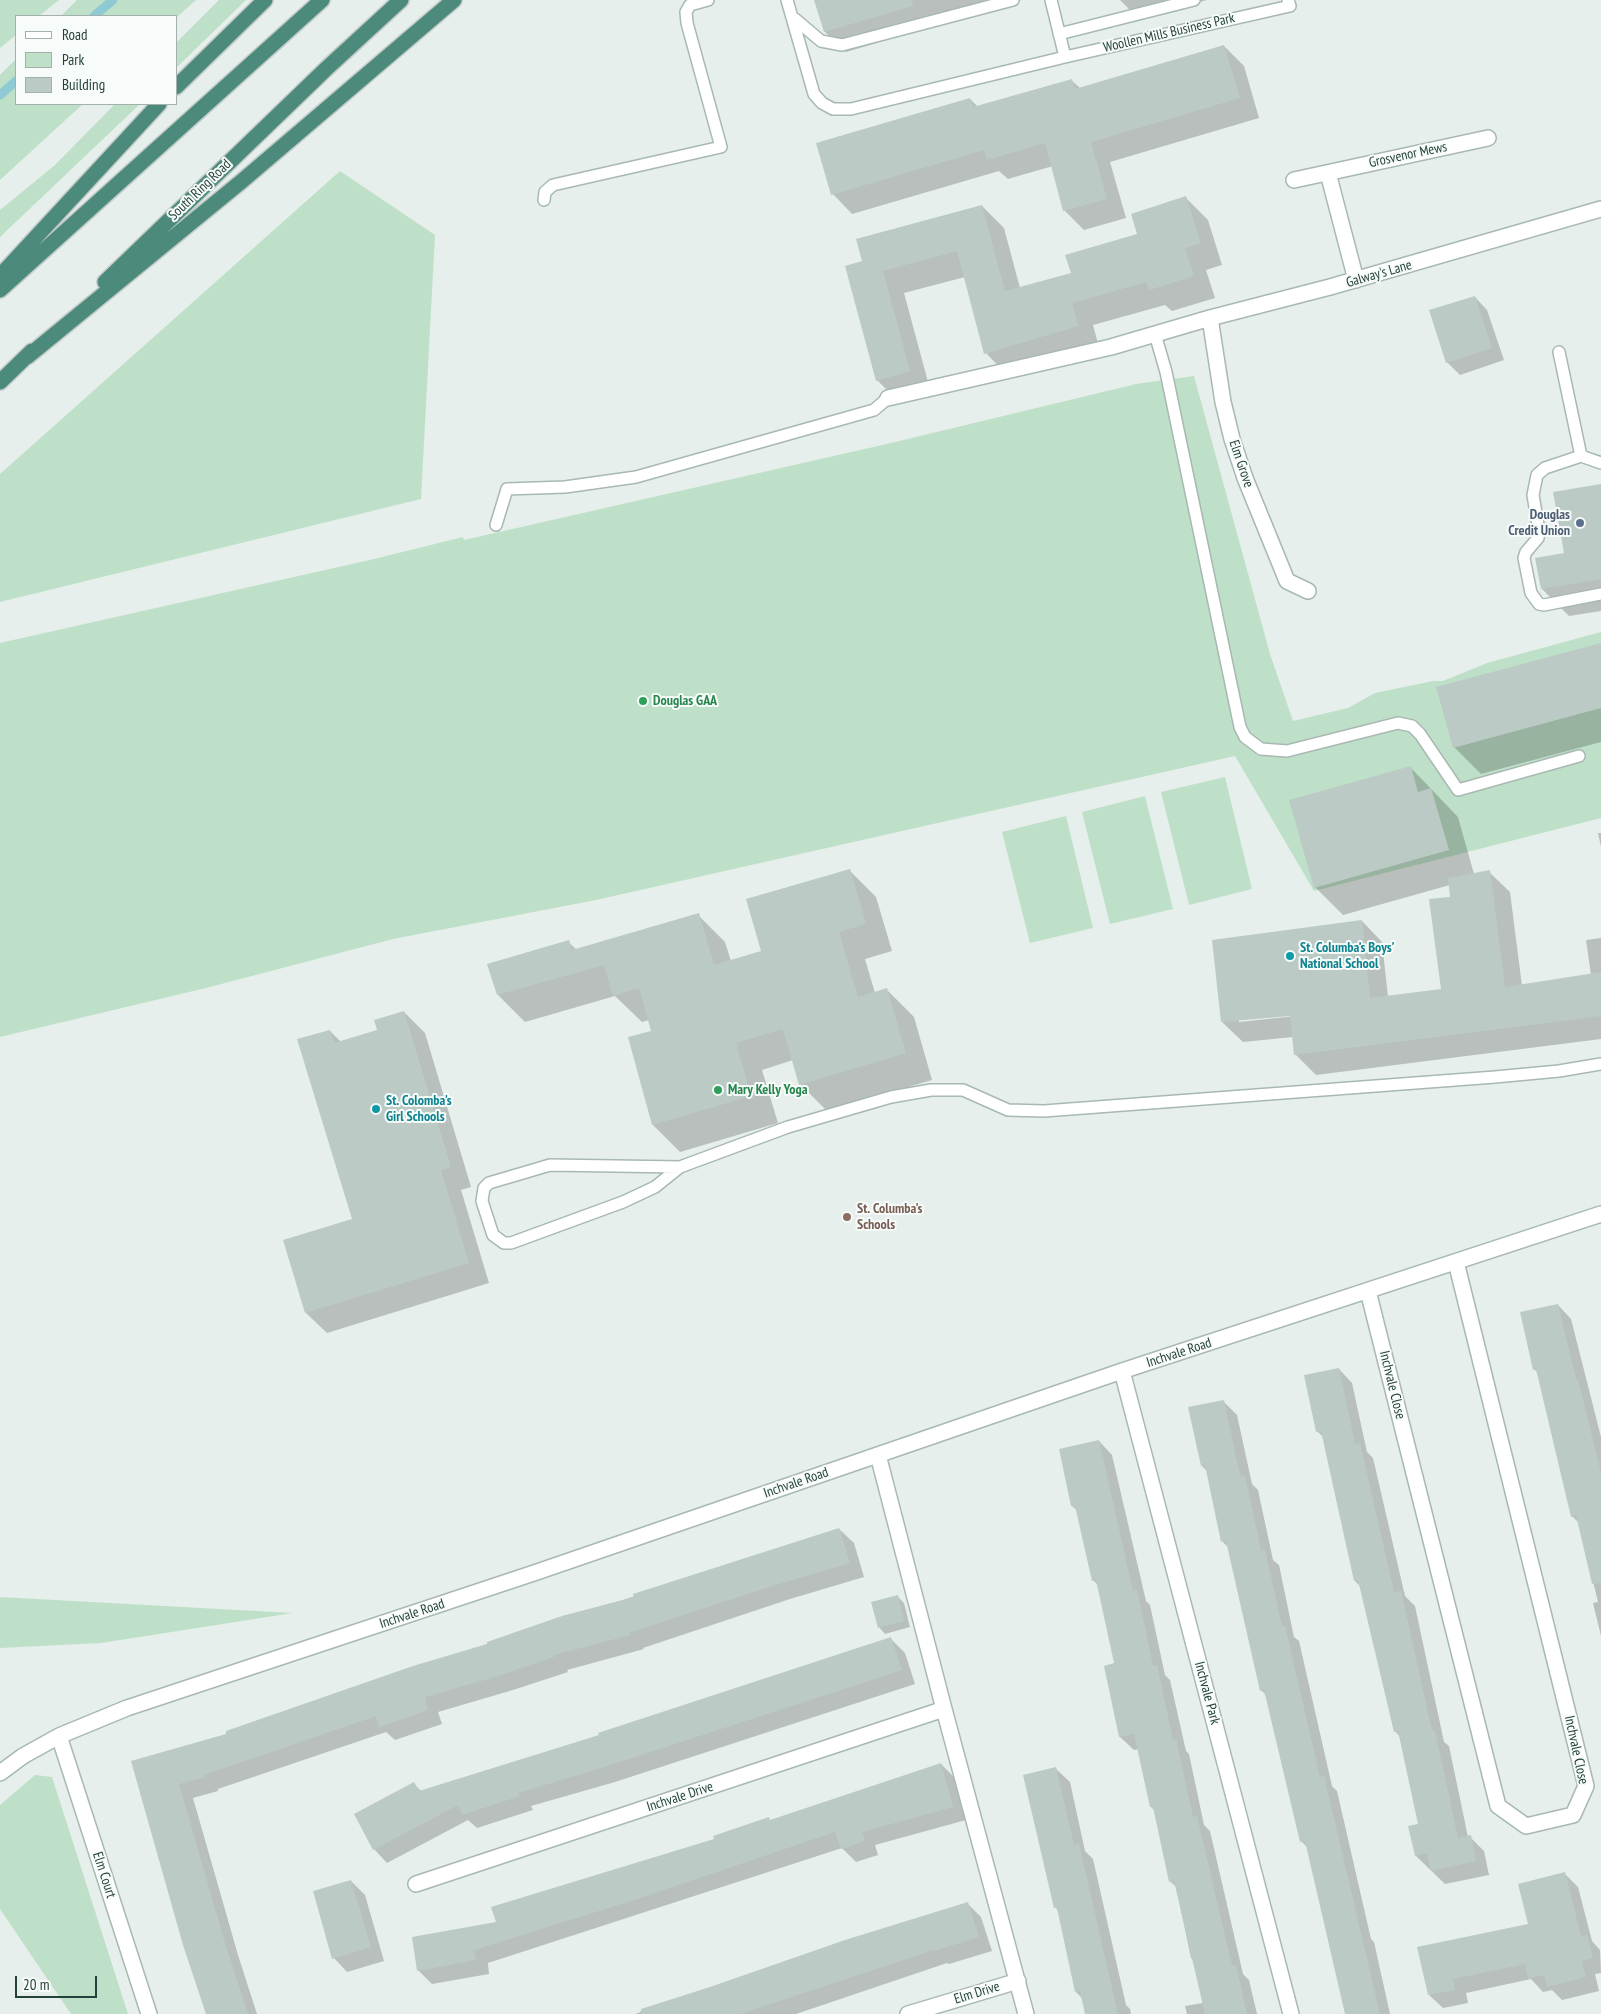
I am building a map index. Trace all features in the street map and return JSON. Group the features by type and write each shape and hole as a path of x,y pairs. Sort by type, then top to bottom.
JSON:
{"highway":[{"path":"178,85 265,0"},
{"path":"0,290 322,0"},
{"name":"South Ring Road","path":"0,382 327,68 401,0"},
{"path":"27,357 242,181 454,0"},
{"path":"0,276 158,105"}],"street":[{"name":"Grosvenor Mews","path":"1294,180 1488,138"},
{"path":"1328,173 1356,280"},
{"name":"Galway's Lane","path":"888,398 1111,347 1210,318 1356,280 1601,209"},
{"name":"Elm Grove","path":"1210,318 1223,402 1232,439 1245,478 1287,581 1308,591"},
{"name":"Inchvale Road","path":"0,1773 23,1756 59,1736 127,1708 543,1570 1122,1371 1601,1214"},
{"name":"Inchvale Close","path":"1368,1290 1498,1806 1526,1826 1573,1815 1586,1786 1456,1262"},
{"name":"Inchvale Park","path":"1122,1371 1291,2014"},
{"path":"878,1454 1026,2014"},
{"name":"Inchvale Drive","path":"416,1884 944,1709"},
{"name":"Elm Court","path":"59,1736 149,2014"},
{"name":"Elm Drive","path":"908,2014 1018,1981"}],"lane":[{"path":"544,200 545,192 553,185 721,148 687,23 686,12 690,5 708,0"},
{"path":"788,0 814,94 822,103 833,109 851,110 1065,57 1051,0"},
{"path":"793,18 821,41 842,44 1013,0"},
{"name":"Woollen Mills Business Park","path":"1059,34 1194,0"},
{"name":"Woollen Mills Business Park","path":"1065,57 1290,6 1288,0"},
{"path":"1155,334 1166,372 1240,727 1245,736 1261,749 1287,751 1398,723 1412,726 1420,734 1458,790 1579,756"},
{"path":"1559,352 1580,456"},
{"path":"496,526 507,489 566,487 636,476 874,410 888,398"},
{"path":"1601,463 1580,456 1544,468 1537,475 1533,495 1539,531 1538,538 1526,552 1524,558 1531,593 1539,604 1544,605 1601,594"},
{"path":"680,1167 550,1165 489,1183 484,1188 482,1201 493,1235 504,1243 511,1242 623,1202 655,1187 680,1167 788,1127 891,1097 931,1090 963,1090 1008,1110 1044,1111 1485,1078 1559,1071 1601,1064"}],"green space":[{"path":"0,0 59,0 40,15 15,15 15,36 0,48"},
{"path":"77,0 196,0 178,16 62,15"},
{"path":"219,0 246,0 178,66 178,41"},
{"path":"15,60 15,105 82,105 0,180 0,75"},
{"path":"114,105 139,105 0,237 0,210 55,165"},
{"path":"340,171 435,235 421,499 0,602 0,474"},
{"name":"Douglas GAA","path":"1194,376 1270,654 1293,721 1348,708 1375,693 1433,681 1443,681 1487,663 1601,632 1601,818 1314,891 1235,756 596,900 393,939 206,988 0,1037 0,643 374,559 463,537 464,540 891,443 1136,384"},
{"path":"1225,777 1252,889 1189,905 1161,792"},
{"path":"1145,796 1173,909 1110,924 1082,812"},
{"path":"1066,816 1093,928 1030,943 1002,832"},
{"path":"0,1597 293,1613 101,1643 0,1648"},
{"path":"35,1775 52,1777 128,2014 71,2014 0,1909 0,1805"}],"building":[{"path":"814,0 912,0 913,6 824,32"},
{"path":"1224,45 1240,98 1091,142 1107,199 1063,211 1045,143 987,160 984,150 831,195 816,143 970,98 973,107 1072,79 1075,89"},
{"path":"1186,196 1201,243 1185,248 1194,276 1149,290 1146,282 1072,303 1078,326 984,354 957,251 883,271 910,371 876,381 845,266 862,261 856,239 982,205 1005,291 1071,273 1065,255 1137,234 1131,214"},
{"path":"1475,296 1492,348 1446,363 1429,310"},
{"name":"Douglas Credit Union","path":"1601,484 1601,579 1541,589 1535,558 1564,553 1553,492"},
{"path":"1601,643 1601,708 1453,748 1436,687"},
{"path":"1411,766 1418,792 1431,788 1449,850 1314,888 1289,800"},
{"path":"850,869 866,924 839,932 858,997 887,988 906,1053 799,1085 783,1029 736,1043 751,1096 652,1125 628,1037 651,1031 639,988 613,996 604,965 497,995 487,964 569,940 572,950 699,913 714,965 761,951 746,899"},
{"name":"St. Columba’s Boys’ National School","path":"1490,870 1505,987 1601,972 1601,1016 1294,1055 1290,1016 1221,1022 1212,940 1362,920 1370,998 1441,989 1429,899 1450,897 1448,878"},
{"name":"St. Colomba's Girl Schools","path":"404,1011 451,1167 441,1170 469,1263 305,1313 283,1240 352,1219 297,1039 330,1030 334,1043 377,1030 374,1020"},
{"path":"1558,1304 1601,1473 1601,1583 1592,1584 1576,1515 1571,1517 1536,1369 1533,1370 1520,1312"},
{"path":"1339,1368 1355,1444 1360,1443 1394,1592 1401,1591 1432,1731 1435,1731 1458,1838 1471,1835 1476,1861 1431,1871 1427,1853 1415,1856 1408,1826 1418,1824 1398,1731 1394,1732 1358,1580 1354,1581 1321,1431 1316,1432 1304,1375"},
{"path":"1224,1400 1240,1476 1245,1475 1261,1551 1265,1550 1282,1626 1285,1626 1320,1777 1324,1776 1380,2014 1345,2014 1305,1841 1300,1842 1264,1690 1260,1691 1226,1541 1221,1542 1205,1465 1201,1466 1188,1407"},
{"path":"1099,1440 1133,1591 1137,1590 1153,1666 1157,1665 1173,1740 1176,1739 1193,1817 1197,1816 1232,1966 1236,1965 1247,2014 1205,2014 1174,1881 1169,1882 1153,1807 1150,1807 1134,1734 1119,1737 1104,1666 1114,1663 1096,1580 1092,1581 1075,1506 1071,1506 1059,1449"},
{"path":"839,1528 850,1563 775,1585 629,1633 630,1635 554,1655 554,1657 498,1676 425,1697 428,1710 379,1727 376,1716 204,1775 205,1777 179,1784 224,1940 248,2014 206,2014 183,1945 131,1761 226,1734 226,1731 413,1666 487,1644 487,1642 562,1616 634,1597 633,1594"},
{"path":"898,1595 904,1621 878,1628 871,1602"},
{"path":"891,1637 902,1670 601,1768 518,1793 520,1796 462,1815 458,1805 373,1850 354,1814 414,1782 419,1791 599,1735 598,1733"},
{"path":"941,1763 953,1807 862,1832 865,1841 841,1849 835,1832 634,1900 474,1950 476,1960 417,1971 412,1937 496,1922 491,1907 714,1839 713,1836 769,1817 770,1820"},
{"path":"1056,1767 1074,1845 1079,1844 1118,2014 1085,2014 1080,1991 1075,1992 1057,1908 1054,1908 1023,1775"},
{"path":"1565,1872 1581,1936 1587,1935 1593,1958 1582,1961 1586,1977 1547,1987 1544,1975 1528,1979 1525,1964 1453,1979 1455,1990 1428,1995 1417,1947 1528,1924 1518,1884"},
{"path":"351,1880 371,1947 332,1959 313,1891"},
{"path":"968,1902 979,1937 933,1950 740,2014 642,2014 641,2009 845,1940"}],"waterway":[{"path":"95,15 113,0"},
{"path":"0,95 15,82"}],"place":[{"name":"Douglas Credit Union","path":"1580,523"},
{"name":"Douglas GAA","path":"643,701"},
{"name":"St. Columba’s Boys’ National School","path":"1290,956"},
{"name":"Mary Kelly Yoga","path":"718,1090"},
{"name":"St. Colomba's Girl Schools","path":"376,1109"},
{"name":"St. Columba’s Schools","path":"847,1217"}]}
